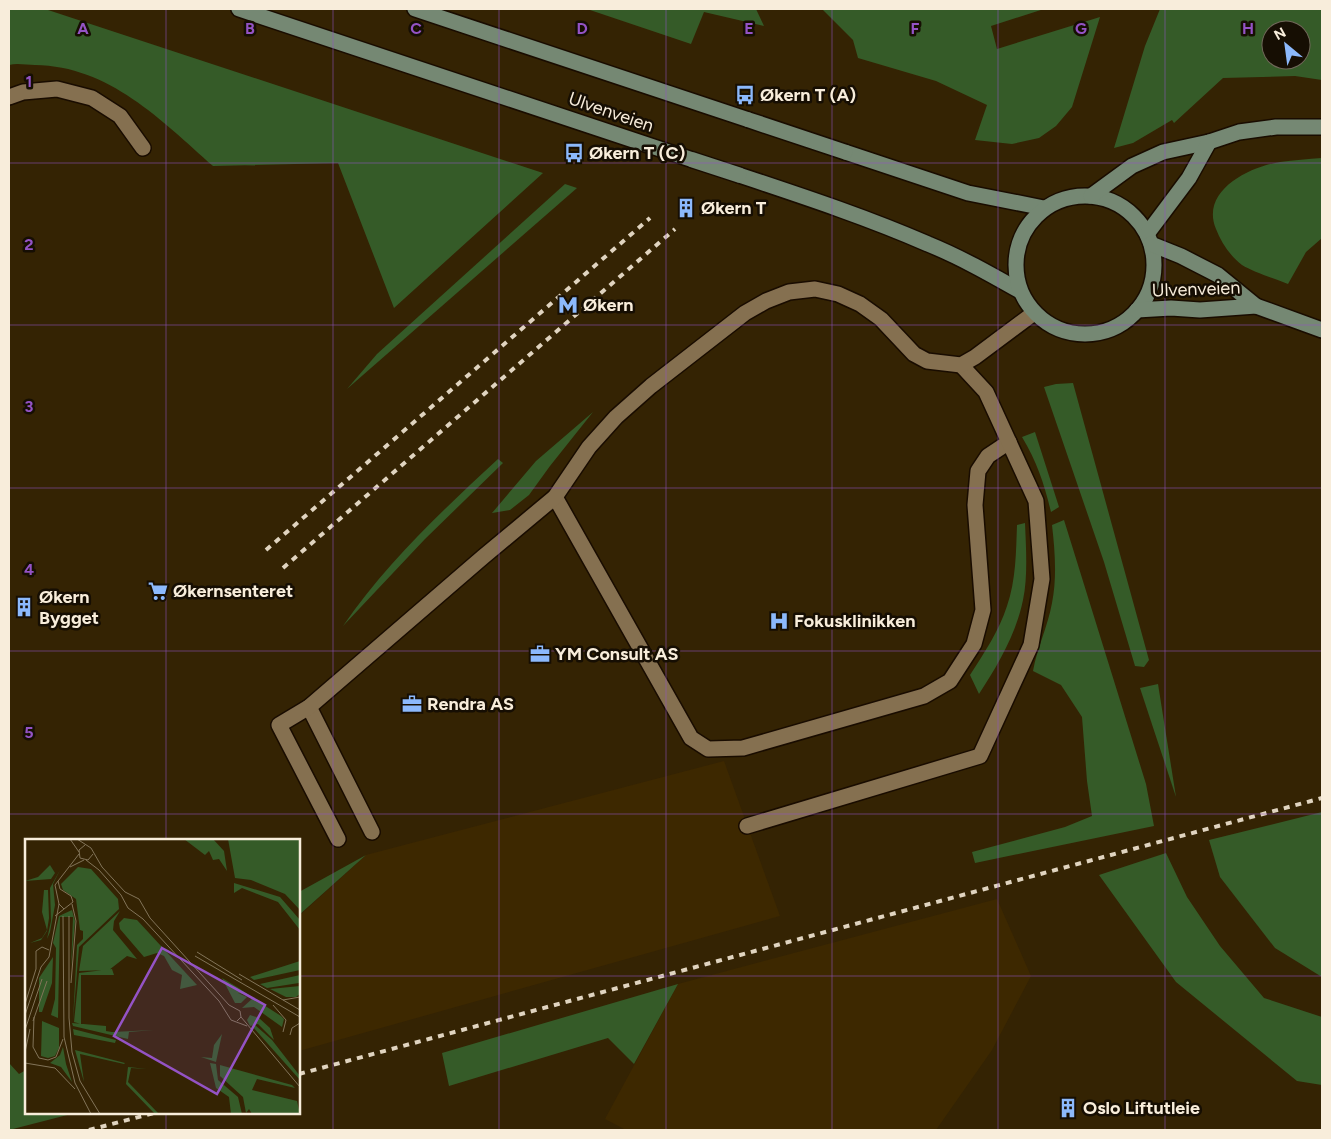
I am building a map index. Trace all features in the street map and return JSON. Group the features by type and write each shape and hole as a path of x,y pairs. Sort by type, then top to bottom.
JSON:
{"main road":[{"name":"Ulvenveien","path":"239,9 853,214 930,244 968,262 1020,291"},
{"name":"Ulvenveien","path":"415,9 968,194 1044,208"},
{"path":"1091,196 1132,166 1163,152 1208,142 1239,132 1276,126 1322,127"},
{"path":"1149,239 1189,178 1208,142"},
{"name":"Ulvenveien","path":"1075,196 1091,196 1108,200 1124,207 1137,219 1149,239 1154,272 1148,292 1137,310 1123,323 1106,332 1086,334 1067,332 1049,325 1034,313 1020,291 1016,273 1017,248 1027,226 1044,208 1058,200 1075,196"},
{"name":"Ulvenveien","path":"1149,239 1218,275 1256,306 1322,330"},
{"name":"Ulvenveien","path":"1137,310 1171,308 1200,310 1256,306"}],"lane":[{"path":"9,97 22,92 57,89 92,98 120,116 143,148"},
{"path":"338,839 279,725 309,707 555,497 589,447 616,417 651,386 745,313 766,301 789,292 815,289 838,294 860,304 881,319 914,354 927,361 962,365 976,357 1034,313"},
{"path":"747,826 980,756 1031,645 1042,579 1036,501 986,392 962,365"},
{"path":"555,497 691,738 708,749 743,748 924,696 950,681 974,644 983,610 975,505 978,470 988,456 1009,442"},
{"path":"309,707 372,832"}],"shaded area":[{"path":"724,761 780,916 300,1051 300,915 366,855"},
{"path":"997,899 1031,976 992,1050 936,1130 626,1130 605,1119 678,984"}],"green space":[{"path":"9,9 45,9 543,173 394,308 338,163 213,166 153,114 110,85 87,75 62,68 22,64 9,65"},
{"path":"587,9 756,9 764,26 704,12 691,44"},
{"path":"822,9 1044,9 991,26 997,49 1100,17 1072,107 1056,126 1039,138 1012,144 975,140 987,105 936,81 858,58 853,40"},
{"path":"1160,9 1322,9 1322,80 1295,76 1223,78 1174,123 1172,120 1133,143 1114,148 1145,46"},
{"path":"1322,158 1322,238 1306,252 1288,284 1242,265 1226,248 1216,229 1213,215 1215,203 1221,192 1230,183 1255,169 1285,161"},
{"path":"565,184 577,188 347,389 377,354"},
{"path":"1073,383 1149,660 1144,667 1135,666 1104,562 1044,387"},
{"path":"593,412 529,495 510,510 492,513 536,461"},
{"path":"1035,432 1059,507 1051,512 1040,473 1022,437"},
{"path":"498,459 503,463 425,539 343,626 396,559"},
{"path":"1064,520 1146,784 1154,826 975,863 972,852 1065,827 1092,816 1082,717 1061,685 1033,671 1054,594 1055,564 1052,525"},
{"path":"1025,523 1026,581 1020,613 1006,649 979,694 970,675 991,642 1004,615 1014,576 1017,525"},
{"path":"1158,684 1176,797 1140,688"},
{"path":"1322,812 1322,977 1275,948 1220,877 1209,840"},
{"path":"1166,853 1187,897 1220,946 1264,998 1322,1017 1322,1085 1297,1081 1176,982 1099,875"},
{"path":"366,855 300,914 300,891"},
{"path":"678,984 634,1064 608,1038 449,1086 442,1053"},
{"path":"9,1063 19,1074 25,1071 25,1114 71,1114 9,1130"}],"railway":[{"path":"266,550 650,218"},
{"path":"283,568 675,229"},
{"path":"300,1074 1322,798"},
{"path":"89,1130 150,1114"}],"place":[{"name":"Økern T (A)","path":"745,95"},
{"name":"Økern T (C)","path":"574,153"},
{"name":"Økern T","path":"686,208"},
{"name":"Økern","path":"568,305"},
{"name":"Økernsenteret","path":"158,591"},
{"name":"Økern Bygget","path":"24,607"},
{"name":"Fokusklinikken","path":"779,621"},
{"name":"YM Consult AS","path":"540,654"},
{"name":"Rendra AS","path":"412,704"},
{"name":"Oslo Liftutleie","path":"1068,1108"}]}
